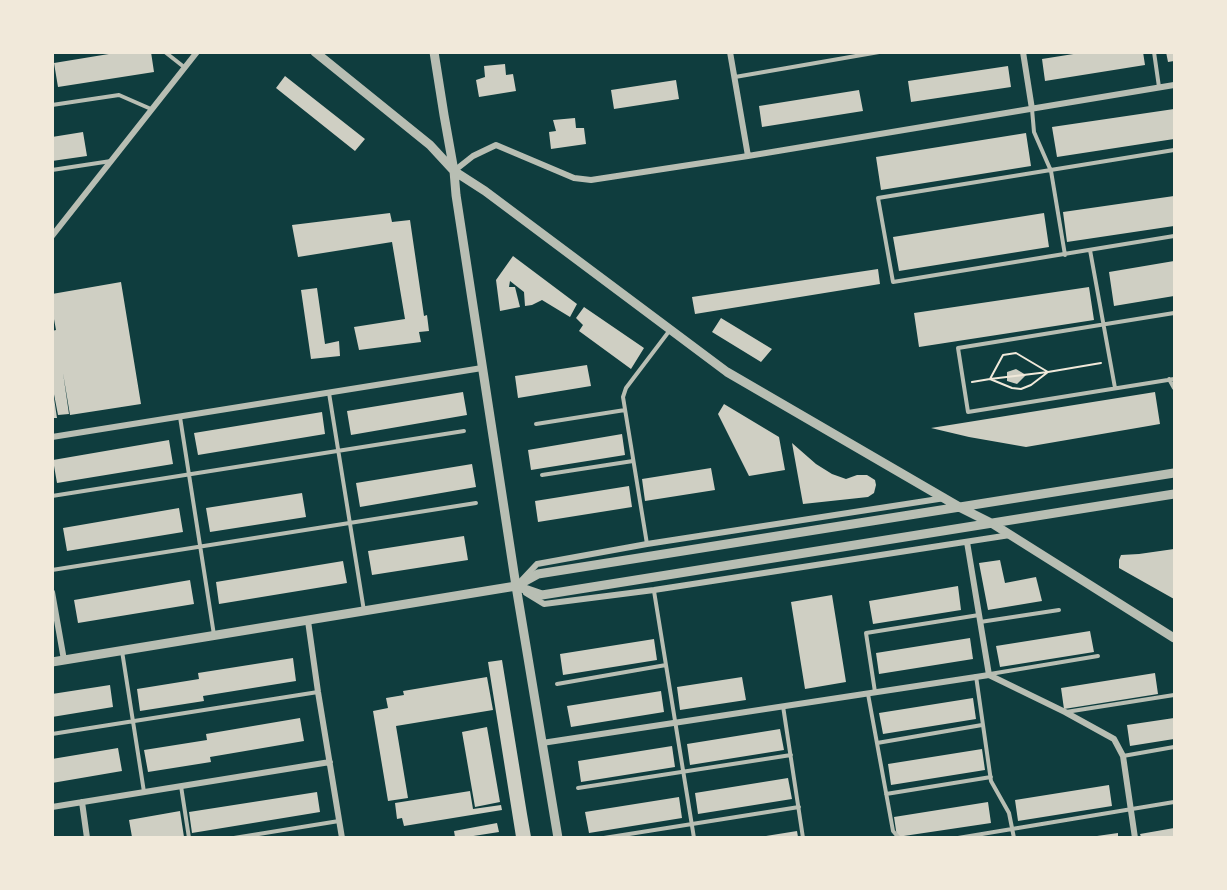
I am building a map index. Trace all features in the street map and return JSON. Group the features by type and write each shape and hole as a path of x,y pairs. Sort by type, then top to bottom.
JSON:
{"street":[{"path":"52,236 197,52"},
{"path":"315,52 430,145 454,171 485,191 727,372 961,508 993,524 1174,638"},
{"path":"434,52 516,586 558,837"},
{"path":"730,52 747,156"},
{"path":"1023,52 1032,109"},
{"path":"454,171 473,156 496,145 574,178 591,180 1174,85"},
{"path":"52,437 482,368"},
{"path":"52,662 516,586 538,574 1174,473"},
{"path":"516,586 542,595 1174,494"},
{"path":"516,586 537,564 647,544 946,498"},
{"path":"516,586 544,604 654,590 1010,535"},
{"path":"966,542 989,675"},
{"path":"52,592 63,660"},
{"path":"308,621 342,837"},
{"path":"542,743 989,675 1114,739 1123,756 1135,837"},
{"path":"52,807 330,762"},
{"path":"82,802 87,837"}],"lane":[{"path":"165,52 185,68"},
{"path":"734,77 879,52"},
{"path":"1154,52 1159,87"},
{"path":"52,105 119,95 152,110"},
{"path":"1032,109 1035,132 1051,171 1065,255"},
{"path":"1174,150 878,198 893,282 1174,236"},
{"path":"52,170 112,160"},
{"path":"1090,250 1115,388"},
{"path":"1174,313 958,348 968,412 1172,379 1174,388"},
{"path":"647,544 623,397 626,388 670,330"},
{"path":"329,392 364,611"},
{"path":"536,424 625,410"},
{"path":"180,416 215,636"},
{"path":"52,496 464,431"},
{"path":"542,475 633,461"},
{"path":"52,570 476,503"},
{"path":"654,590 694,837"},
{"path":"980,622 1059,610"},
{"path":"899,837 892,831 877,743 866,633 979,615"},
{"path":"122,651 144,792"},
{"path":"989,675 1098,656"},
{"path":"557,684 666,666"},
{"path":"976,676 991,781 1009,813 1014,837"},
{"path":"52,734 318,692"},
{"path":"1065,712 1174,695"},
{"path":"783,706 803,837"},
{"path":"877,743 982,725"},
{"path":"1123,756 1174,747"},
{"path":"578,788 791,755"},
{"path":"886,794 991,777"},
{"path":"181,786 189,837"},
{"path":"958,837 1174,802"},
{"path":"604,837 799,807"},
{"path":"234,837 339,821"}],"path":[{"path":"990,379 1004,355 1016,353 1048,372"},
{"path":"963,383 1110,361"},
{"path":"990,379 1012,388 1022,389 1048,372"}],"building":[{"path":"121,52 151,52 154,72 58,87 54,63"},
{"path":"1086,52 1143,52 1145,65 1045,81 1042,59"},
{"path":"1166,52 1174,52 1174,61 1168,62"},
{"path":"505,64 506,75 513,74 516,91 479,97 476,80 485,77 484,66"},
{"path":"1008,66 1011,87 911,102 908,81"},
{"path":"285,76 365,139 355,151 276,88"},
{"path":"676,80 679,99 614,109 611,90"},
{"path":"859,90 863,111 762,127 759,106"},
{"path":"1174,109 1174,139 1057,157 1052,127"},
{"path":"575,118 576,128 584,128 586,144 551,149 549,132 556,131 553,120"},
{"path":"83,132 87,156 52,161 52,137"},
{"path":"1026,133 1031,166 881,190 876,157"},
{"path":"1174,196 1174,226 1067,242 1063,212"},
{"path":"390,213 392,222 410,220 424,316 427,315 429,331 419,332 421,342 359,350 354,327 405,319 392,242 298,257 292,225"},
{"path":"1044,213 1049,247 899,271 893,237"},
{"path":"513,256 577,304 570,317 542,300 525,306 524,292 510,281 509,287 515,287 520,307 500,311 496,280"},
{"path":"1174,261 1174,296 1114,306 1109,272"},
{"path":"878,269 880,284 695,314 692,297"},
{"path":"121,282 141,404 70,415 63,373 69,414 58,415 52,384 52,331 56,330 52,294"},
{"path":"1089,287 1094,320 919,347 914,313"},
{"path":"317,288 325,344 339,341 340,356 311,359 301,290"},
{"path":"584,307 644,348 631,369 579,331 583,325 576,318"},
{"path":"721,318 772,349 761,362 712,332"},
{"path":"587,365 591,386 518,398 515,376"},
{"path":"1016,369 1026,375 1017,384 1007,381 1007,372"},
{"path":"463,392 467,415 351,435 347,411"},
{"path":"1155,392 1160,424 1026,447 931,428"},
{"path":"52,398 54,398 57,418 52,418"},
{"path":"724,404 779,437 785,470 749,476 718,414"},
{"path":"322,412 325,434 198,455 194,433"},
{"path":"622,434 625,455 531,470 528,450"},
{"path":"169,440 173,464 57,483 53,460"},
{"path":"792,443 816,464 832,474 846,479 857,475 867,475 875,480 874,493 868,497 803,504"},
{"path":"472,464 476,487 360,507 356,483"},
{"path":"711,468 715,490 645,501 642,479"},
{"path":"629,486 632,507 538,522 535,501"},
{"path":"302,493 306,517 210,532 206,508"},
{"path":"179,508 183,532 67,551 63,528"},
{"path":"464,536 468,560 372,575 368,551"},
{"path":"1174,549 1174,599 1119,568 1121,555"},
{"path":"1000,560 1005,583 1036,577 1042,601 988,610 979,563"},
{"path":"343,561 347,583 219,604 216,582"},
{"path":"190,580 194,604 78,623 74,600"},
{"path":"958,586 961,610 873,624 869,601"},
{"path":"832,595 846,682 805,689 791,602"},
{"path":"1090,631 1094,652 1000,667 996,646"},
{"path":"970,638 973,659 879,674 876,653"},
{"path":"654,639 657,660 563,675 560,654"},
{"path":"293,658 296,681 203,696 204,701 140,711 137,689 199,679 198,673"},
{"path":"502,660 531,837 516,837 488,662"},
{"path":"1155,673 1158,694 1064,709 1061,688"},
{"path":"487,677 493,710 396,726 408,798 388,801 373,711 388,708 386,698 404,695 403,691"},
{"path":"742,677 746,700 680,710 677,687"},
{"path":"110,685 113,707 52,717 52,694"},
{"path":"661,691 664,712 571,727 567,706"},
{"path":"973,698 976,719 883,734 879,713"},
{"path":"300,718 304,741 210,757 211,762 148,772 144,750 207,740 206,734"},
{"path":"1174,718 1174,739 1130,746 1127,725"},
{"path":"487,727 500,802 475,807 462,732"},
{"path":"780,729 784,750 690,765 687,744"},
{"path":"672,746 675,767 581,782 578,761"},
{"path":"118,748 122,771 52,783 52,759"},
{"path":"982,749 985,770 891,785 888,764"},
{"path":"788,778 792,799 698,814 695,793"},
{"path":"1109,785 1112,806 1018,821 1015,800"},
{"path":"470,791 473,809 501,805 502,810 404,826 402,818 397,819 395,803"},
{"path":"317,792 320,812 192,833 189,812"},
{"path":"679,797 682,818 589,833 585,812"},
{"path":"988,802 991,823 897,837 894,817"},
{"path":"180,811 184,837 132,837 129,820"},
{"path":"497,823 499,832 455,837 454,831"},
{"path":"1174,828 1174,837 1141,837 1140,834"},
{"path":"797,831 798,837 766,837 766,836"},
{"path":"1118,833 1118,837 1097,837 1097,836"}]}
